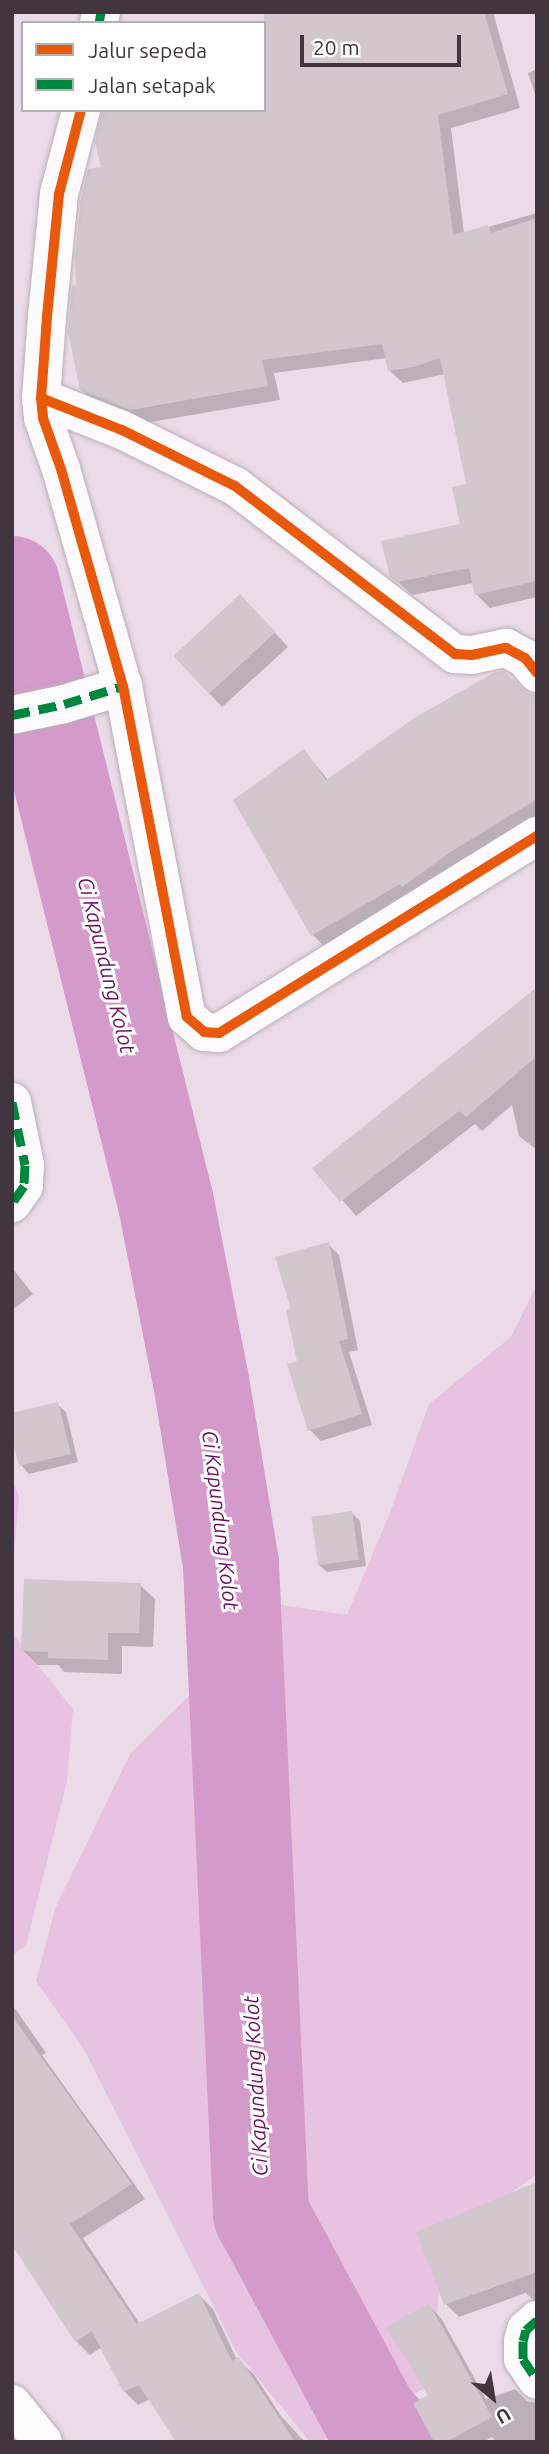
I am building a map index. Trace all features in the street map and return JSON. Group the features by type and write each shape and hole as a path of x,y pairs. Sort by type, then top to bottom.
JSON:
{"street":[{"path":"80,112 59,194 42,408 123,686 187,1017 204,1032 219,1033 537,836"},
{"path":"42,408 122,430 235,486 455,654 472,655 506,648 525,658 537,673"},
{"path":"12,715 64,704 123,686"},
{"path":"12,1102 25,1165 24,1186 12,1203"},
{"path":"537,2320 526,2330 523,2341 523,2359 537,2380"},
{"path":"12,2404 43,2442"}],"shaded area":[{"path":"537,1284 537,2174 460,2230 439,2289 433,2384 320,2442 310,2442 236,2351 85,2051 36,1981 55,1909 130,1754 281,1605 347,1615 391,1510 429,1404 511,1337"},
{"path":"12,1480 19,1496 12,1578"},
{"path":"12,1633 73,1709 67,1781 26,1946 12,1955"}],"building":[{"path":"264,12 484,12 508,94 438,115 453,235 488,225 491,233 537,218 537,581 475,595 469,568 397,582 390,577 381,541 460,524 452,487 466,484 440,358 413,367 388,371 382,344 262,360 268,386 130,410 80,390 68,332 69,319 72,286 76,285 75,259 81,198 88,169 101,167 95,142 102,112 266,112"},
{"path":"240,594 275,632 209,694 173,656"},
{"path":"503,671 528,693 537,694 537,799 449,853 402,887 400,884 311,936 233,800 304,749 326,780 416,717 493,673"},
{"path":"537,987 537,1056 466,1117 459,1111 340,1202 312,1168"},
{"path":"329,1242 348,1339 339,1341 362,1414 308,1431 287,1364 297,1361 286,1310 291,1309 275,1257"},
{"path":"58,1402 71,1454 19,1466 12,1437 12,1413"},
{"path":"352,1511 359,1560 318,1565 311,1517"},
{"path":"24,1579 141,1583 139,1633 108,1633 108,1660 48,1658 48,1652 21,1651"},
{"path":"12,2016 132,2184 70,2224 137,2324 199,2293 232,2361 239,2357 295,2442 176,2442 139,2385 123,2392 92,2331 75,2342 12,2245"},
{"path":"537,2182 537,2272 444,2305 416,2232"},
{"path":"429,2303 492,2417 446,2442 434,2442 413,2403 428,2395 386,2327"}],"waterway":[{"name":"Ci Kapundung Kolot","path":"12,584 166,1203 201,1381 231,1565 261,2214 371,2418 393,2442"}],"marked path":[{"path":"99,21 101,12"},
{"path":"12,715 64,704 123,686"},
{"path":"12,1102 25,1165 24,1186 12,1203"},
{"path":"537,2320 526,2330 523,2341 523,2359 537,2380"}],"cycle path":[{"path":"80,112 59,194 41,398 43,418 61,469 123,686 187,1017 204,1032 219,1033 537,836"},
{"path":"41,398 122,430 235,486 455,654 472,655 506,648 525,658 537,673"}]}
